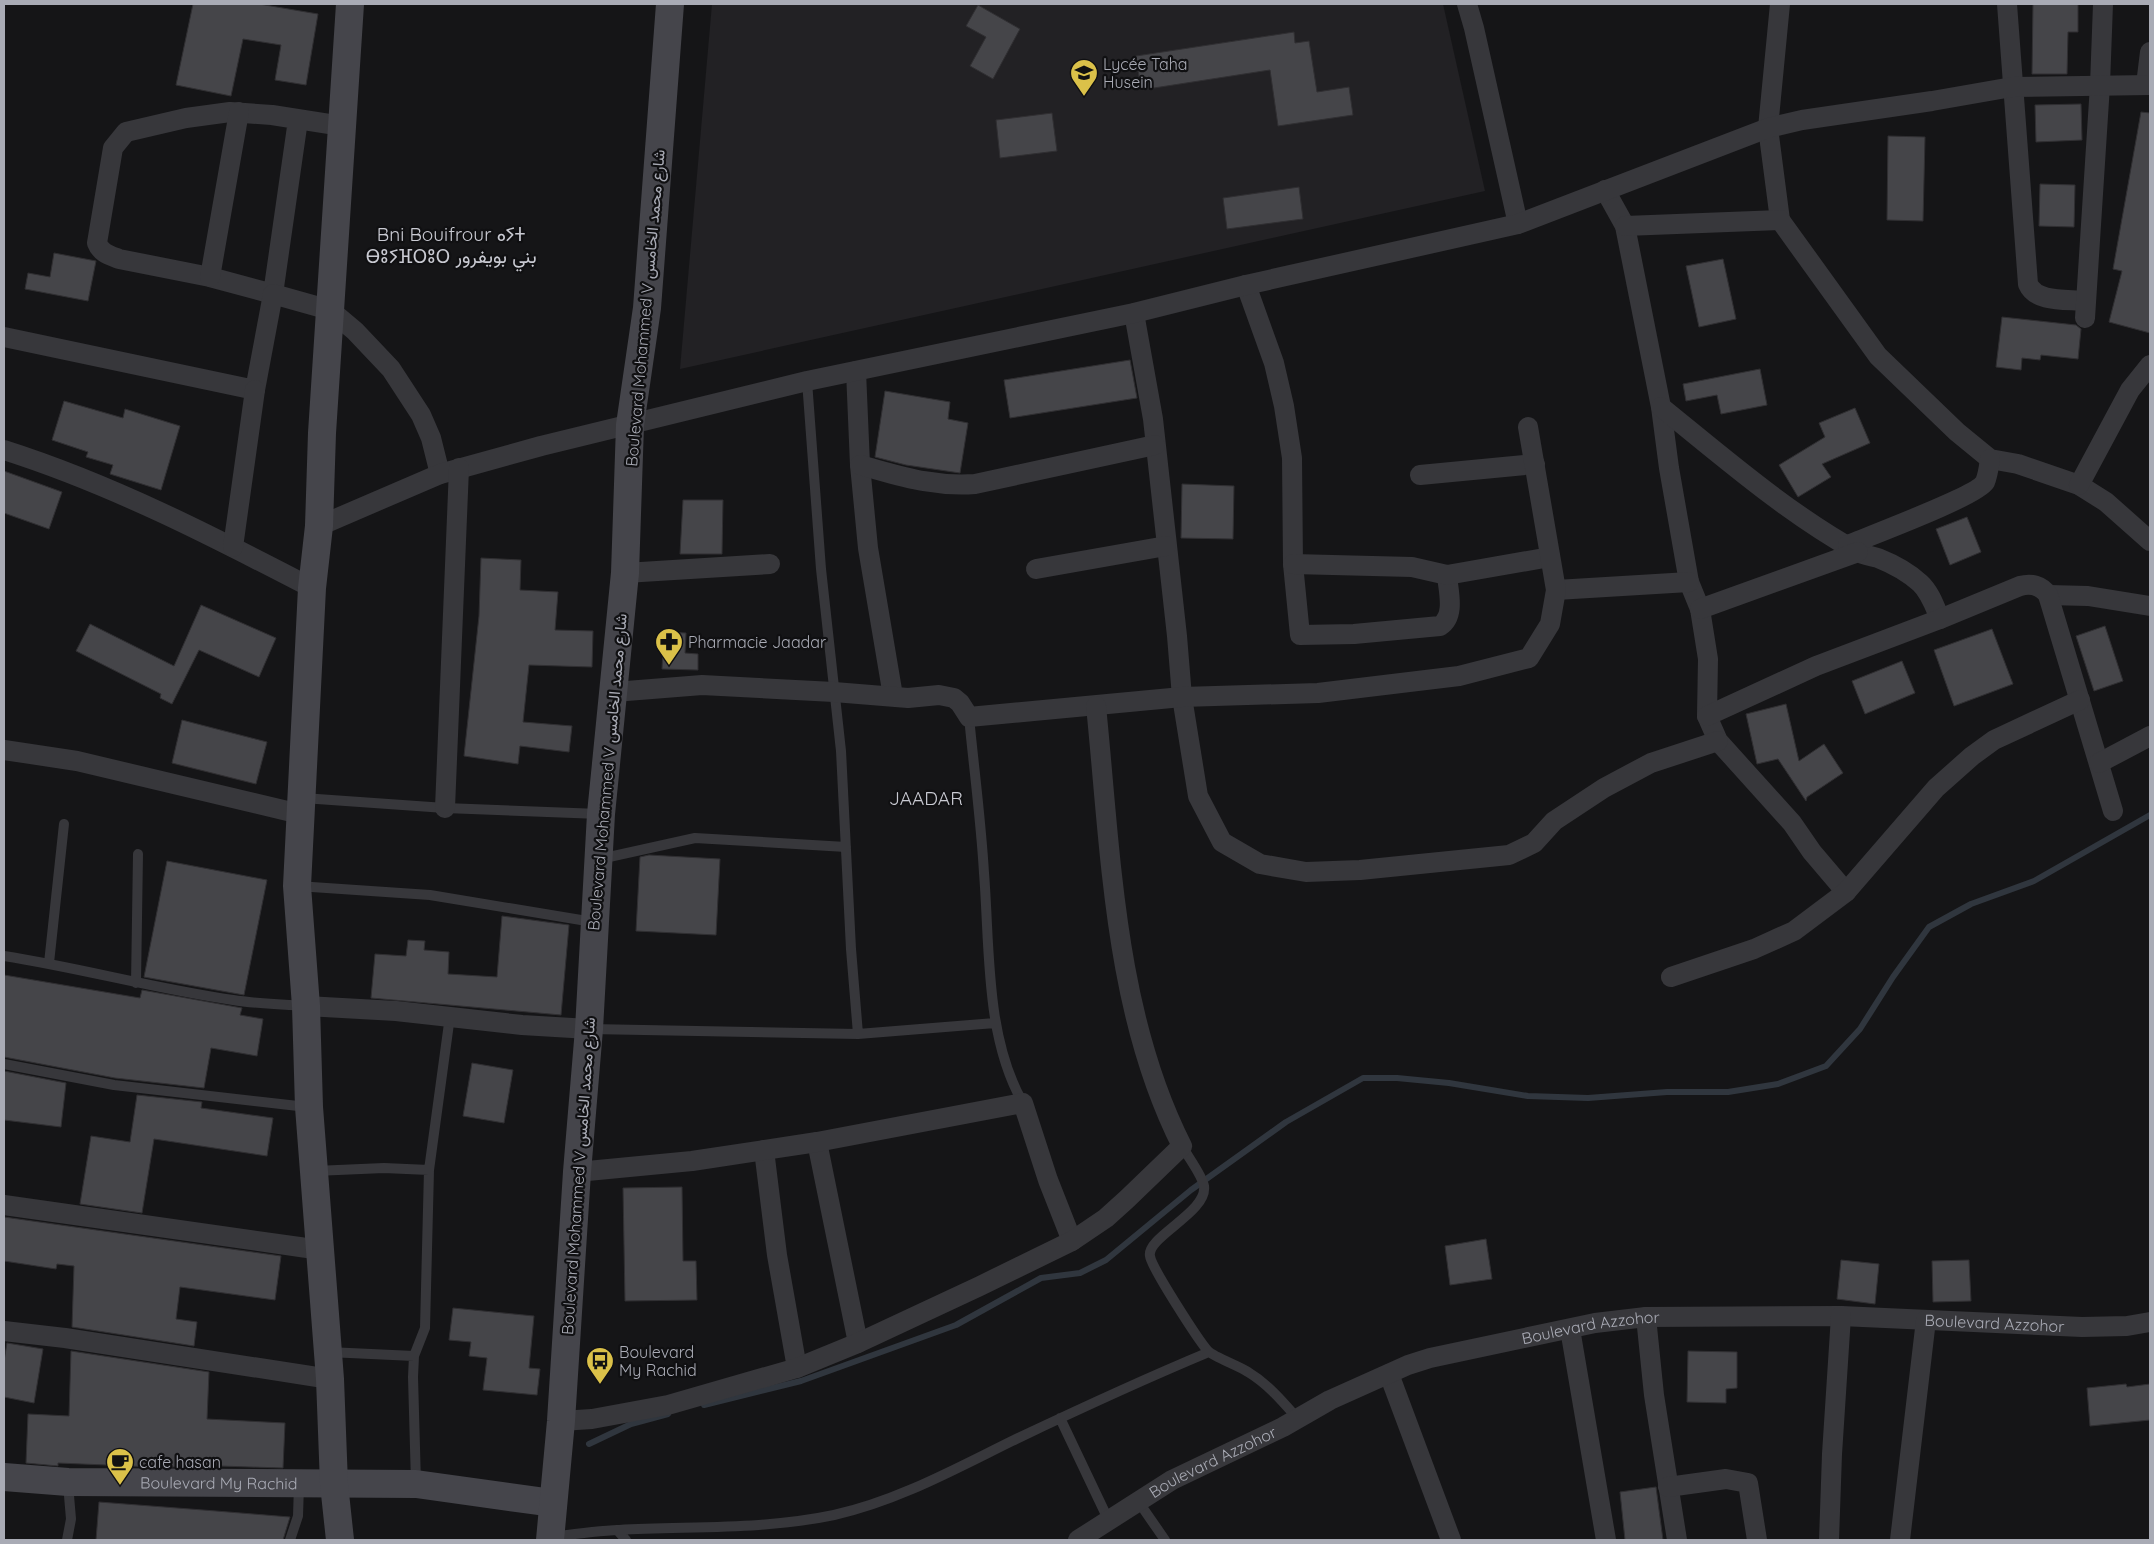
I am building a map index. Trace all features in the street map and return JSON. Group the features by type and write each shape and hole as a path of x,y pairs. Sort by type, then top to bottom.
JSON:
{"street":[{"path":"340,1540 334,1484 330,1379 309,1107 306,1006 297,886 312,588 319,526 330,310 350,4"},
{"name":"Boulevard Mohammed V شارع محمد الخامس","path":"550,1539 561,1421 602,814 625,573 630,424 647,308 670,4"},
{"path":"1467,4 1518,224"},
{"path":"1780,4 1768,128 1780,220 1878,356 1957,432 1990,459 2018,464 2079,485 2106,502 2150,542"},
{"path":"2007,4 2028,284 2030,290 2039,296 2085,309 2100,85 2103,4"},
{"path":"319,526 440,474 630,424 807,381 1134,313 1246,285 1518,224 1768,128 1802,120 1932,101 2012,86 2148,85 2150,52"},
{"path":"342,126 298,120 272,114 239,112 193,117 126,132 113,148 107,174 97,243 105,254 118,259 210,277 330,310 355,331 386,364 407,392 421,414 431,438 440,474"},
{"path":"210,277 239,112"},
{"path":"233,547 298,120"},
{"path":"1606,190 1625,226 1661,407 1668,468 1689,582 1700,609 1708,660 1707,716 1718,741 1792,823 1812,852 1846,892"},
{"path":"1625,226 1780,220"},
{"path":"1246,285 1274,362 1284,406 1292,458 1293,564 1300,636 1354,634 1440,626 1446,622 1450,611 1447,575"},
{"path":"1134,313 1153,419 1182,697 1198,796 1222,842 1260,864 1306,872 1360,870 1509,855 1534,843 1554,821 1604,788 1651,763 1718,741"},
{"path":"4,337 256,390"},
{"path":"2079,485 2130,390 2150,365"},
{"path":"856,370 860,465 868,548 881,634 893,696"},
{"path":"1661,407 1727,461 1810,522 1853,549 1904,570 1919,581 1928,592 1940,619"},
{"path":"614,692 702,685 908,698 947,696 960,703 970,718 1182,697 1318,693 1459,676 1529,658 1550,624 1556,590 1528,427"},
{"path":"860,465 927,483 975,484 1155,445"},
{"path":"4,450 54,466 233,547 312,588"},
{"path":"1700,609 1853,549 1980,488 1985,482 1990,459"},
{"path":"1420,475 1535,464"},
{"path":"446,808 460,468"},
{"path":"1036,569 1166,546"},
{"path":"1293,564 1412,567 1447,575 1550,557"},
{"path":"625,573 770,564"},
{"path":"1556,590 1689,582"},
{"path":"1707,716 1816,666 2026,584 2043,588 2048,594 2113,811"},
{"path":"2048,594 2088,596 2150,606"},
{"path":"1671,977 1754,949 1794,931 1846,892 1936,788 1972,756 1994,740 2080,700"},
{"path":"561,1421 592,1419 668,1405 798,1368 858,1343 980,1286 1072,1240 1120,1206 1184,1151 1168,1119 1158,1090 1139,1029 1130,990 1115,893 1096,706"},
{"path":"2099,762 2150,736"},
{"path":"4,750 77,761 300,806"},
{"path":"306,1006 396,1011 522,1025 589,1028"},
{"path":"577,1172 692,1161 817,1142 1024,1103 1048,1180 1072,1240"},
{"path":"817,1142 858,1343"},
{"path":"764,1150 778,1255 798,1368"},
{"path":"4,1205 321,1250"},
{"path":"1828,1540 1841,1316"},
{"name":"Boulevard Azzohor","path":"1078,1540 1108,1519 1172,1480 1242,1448 1330,1400 1389,1374 1430,1358 1570,1329 1646,1317 1841,1316 2082,1327 2127,1326 2150,1322"},
{"path":"1646,1317 1654,1395 1677,1540"},
{"path":"1900,1540 1909,1478 1926,1320"},
{"path":"1570,1329 1606,1540"},
{"path":"4,1331 65,1338 330,1379"},
{"path":"1389,1374 1450,1540"},
{"name":"Boulevard My Rachid","path":"4,1477 68,1482 416,1484 552,1503"},
{"path":"1668,1487 1726,1479 1748,1483 1757,1540"}],"lane":[{"path":"807,381 822,568 841,752 858,1034"},
{"path":"970,718 984,870 994,1023 1006,1066 1014,1087 1024,1103"},
{"path":"300,806 446,808 602,814"},
{"path":"49,963 64,824"},
{"path":"600,859 695,838 846,847"},
{"path":"136,983 138,854"},
{"path":"297,886 430,895 594,923"},
{"path":"4,956 49,963 136,983 235,1001 306,1006"},
{"path":"416,1484 412,1377 414,1356 422,1339 426,1316 429,1170 450,1016"},
{"path":"589,1028 858,1034 994,1023"},
{"path":"4,1064 114,1085 309,1107"},
{"path":"1184,1151 1202,1182 1204,1193 1191,1211 1151,1249 1150,1257 1158,1276 1209,1352 1229,1361 1262,1381 1298,1419"},
{"path":"315,1171 384,1168 429,1170"},
{"path":"328,1352 414,1356"},
{"path":"550,1539 617,1530 737,1527 774,1524 833,1515 900,1494 1060,1418 1209,1352"},
{"path":"1060,1418 1108,1519"},
{"path":"67,1540 71,1518 68,1482"},
{"path":"290,1540 298,1516 299,1484"},
{"path":"1138,1501 1165,1540"},
{"path":"617,1530 626,1540"}],"shaded area":[{"name":"Lycée Taha Husein","path":"712,4 1443,4 1485,191 680,369"}],"building":[{"path":"193,4 259,4 318,14 306,85 275,80 281,45 243,39 231,96 176,85"},
{"path":"2033,4 2078,4 2078,32 2068,32 2067,74 2032,74"},
{"path":"978,5 1020,29 993,79 970,66 986,37 966,26"},
{"path":"1294,32 1295,43 1309,41 1317,92 1349,87 1353,115 1278,126 1270,70 1141,90 1136,56"},
{"path":"2081,104 2082,140 2036,142 2035,105"},
{"path":"2141,112 2150,113 2150,333 2109,322 2122,271 2113,269"},
{"path":"1052,113 1057,151 1000,158 996,120"},
{"path":"1888,136 1925,137 1923,221 1887,220"},
{"path":"2040,184 2075,185 2074,227 2039,226"},
{"path":"1299,187 1303,219 1227,229 1223,198"},
{"path":"54,253 96,261 88,301 25,289 28,273 50,277"},
{"path":"1723,259 1736,319 1699,327 1686,266"},
{"path":"2002,317 2076,325 2081,329 2078,359 2041,355 2040,360 2022,358 2021,370 1996,367"},
{"path":"1130,360 1137,398 1010,418 1004,380"},
{"path":"1760,369 1767,405 1721,414 1717,395 1686,401 1683,384"},
{"path":"885,391 950,402 948,419 968,423 960,473 906,465 875,457"},
{"path":"64,401 123,418 125,409 180,426 161,490 110,474 113,465 86,457 88,452 52,440"},
{"path":"1855,408 1870,443 1822,464 1831,477 1798,497 1779,465 1825,437 1819,423"},
{"path":"4,471 62,492 49,529 4,513"},
{"path":"1182,484 1234,486 1233,539 1181,538"},
{"path":"683,500 723,500 722,554 680,554"},
{"path":"1967,517 1981,552 1950,565 1936,529"},
{"path":"481,558 521,560 520,590 558,592 555,630 593,631 592,667 529,665 523,722 572,726 569,752 520,746 518,764 464,756 479,616"},
{"path":"201,605 276,638 259,677 199,650 172,704 160,698 161,694 76,651 90,624 174,666"},
{"path":"2105,626 2123,681 2094,691 2076,636"},
{"path":"1992,629 2013,684 1954,706 1934,650"},
{"path":"664,632 686,633 685,653 698,654 698,670 662,669"},
{"path":"1902,661 1915,693 1865,714 1852,681"},
{"path":"1786,704 1799,761 1824,744 1843,773 1807,797 1806,801 1778,759 1757,764 1746,714"},
{"path":"182,720 267,742 256,784 172,763"},
{"path":"649,855 720,859 716,935 636,931 640,857"},
{"path":"167,861 267,880 244,995 144,977"},
{"path":"502,916 569,925 561,1015 371,998 375,954 406,956 408,940 425,941 424,950 449,952 448,974 497,977"},
{"path":"4,975 140,998 142,990 242,1008 240,1015 263,1019 257,1056 211,1048 204,1088 115,1078 4,1057"},
{"path":"472,1063 513,1070 504,1123 463,1116"},
{"path":"4,1071 66,1083 61,1127 4,1120"},
{"path":"137,1095 202,1102 201,1108 273,1118 267,1156 154,1139 142,1213 80,1204 91,1136 130,1142"},
{"path":"682,1187 683,1261 696,1261 697,1300 625,1301 623,1188"},
{"path":"4,1217 281,1256 275,1300 180,1287 176,1319 197,1322 194,1346 72,1327 74,1266 57,1264 56,1269 4,1261"},
{"path":"1486,1239 1492,1279 1450,1285 1445,1246"},
{"path":"1841,1260 1879,1264 1875,1304 1837,1299"},
{"path":"1969,1260 1971,1301 1933,1302 1932,1261"},
{"path":"453,1308 534,1316 529,1368 540,1369 537,1395 483,1390 487,1358 469,1356 471,1342 449,1340"},
{"path":"7,1343 43,1349 34,1403 4,1397 4,1361"},
{"path":"71,1351 209,1372 207,1419 285,1423 283,1468 187,1465 187,1467 155,1467 58,1463 58,1466 26,1463 28,1414 69,1416"},
{"path":"1688,1351 1737,1352 1737,1388 1726,1389 1726,1403 1687,1402"},
{"path":"2126,1384 2127,1387 2150,1384 2150,1420 2090,1426 2087,1388"},
{"path":"1656,1487 1663,1540 1625,1540 1620,1492"},
{"path":"99,1502 290,1517 283,1540 96,1540"}],"waterway":[{"path":"704,1405 801,1381 956,1325 1041,1278 1080,1273 1106,1260 1191,1190 1286,1122 1363,1078 1397,1078 1449,1083 1528,1096 1588,1098 1667,1092 1728,1092 1778,1084 1826,1066 1860,1029 1893,977 1929,927 1971,904 2034,881 2150,815"},
{"path":"589,1444 631,1424 668,1414"}],"place":[{"name":"Lycée Taha Husein","path":"1084,97"},
{"name":"Pharmacie Jaadar","path":"669,666"},
{"name":"Boulevard My Rachid","path":"600,1385"},
{"name":"cafe hasan","path":"120,1486"}],"district":[{"name":"Bni Bouifrour ⴰⵢⵜ ⴱⵓⵢⴼⵔⵓⵔ بني بويفرور","path":"451,245"},
{"name":"JAADAR","path":"926,798"}]}
